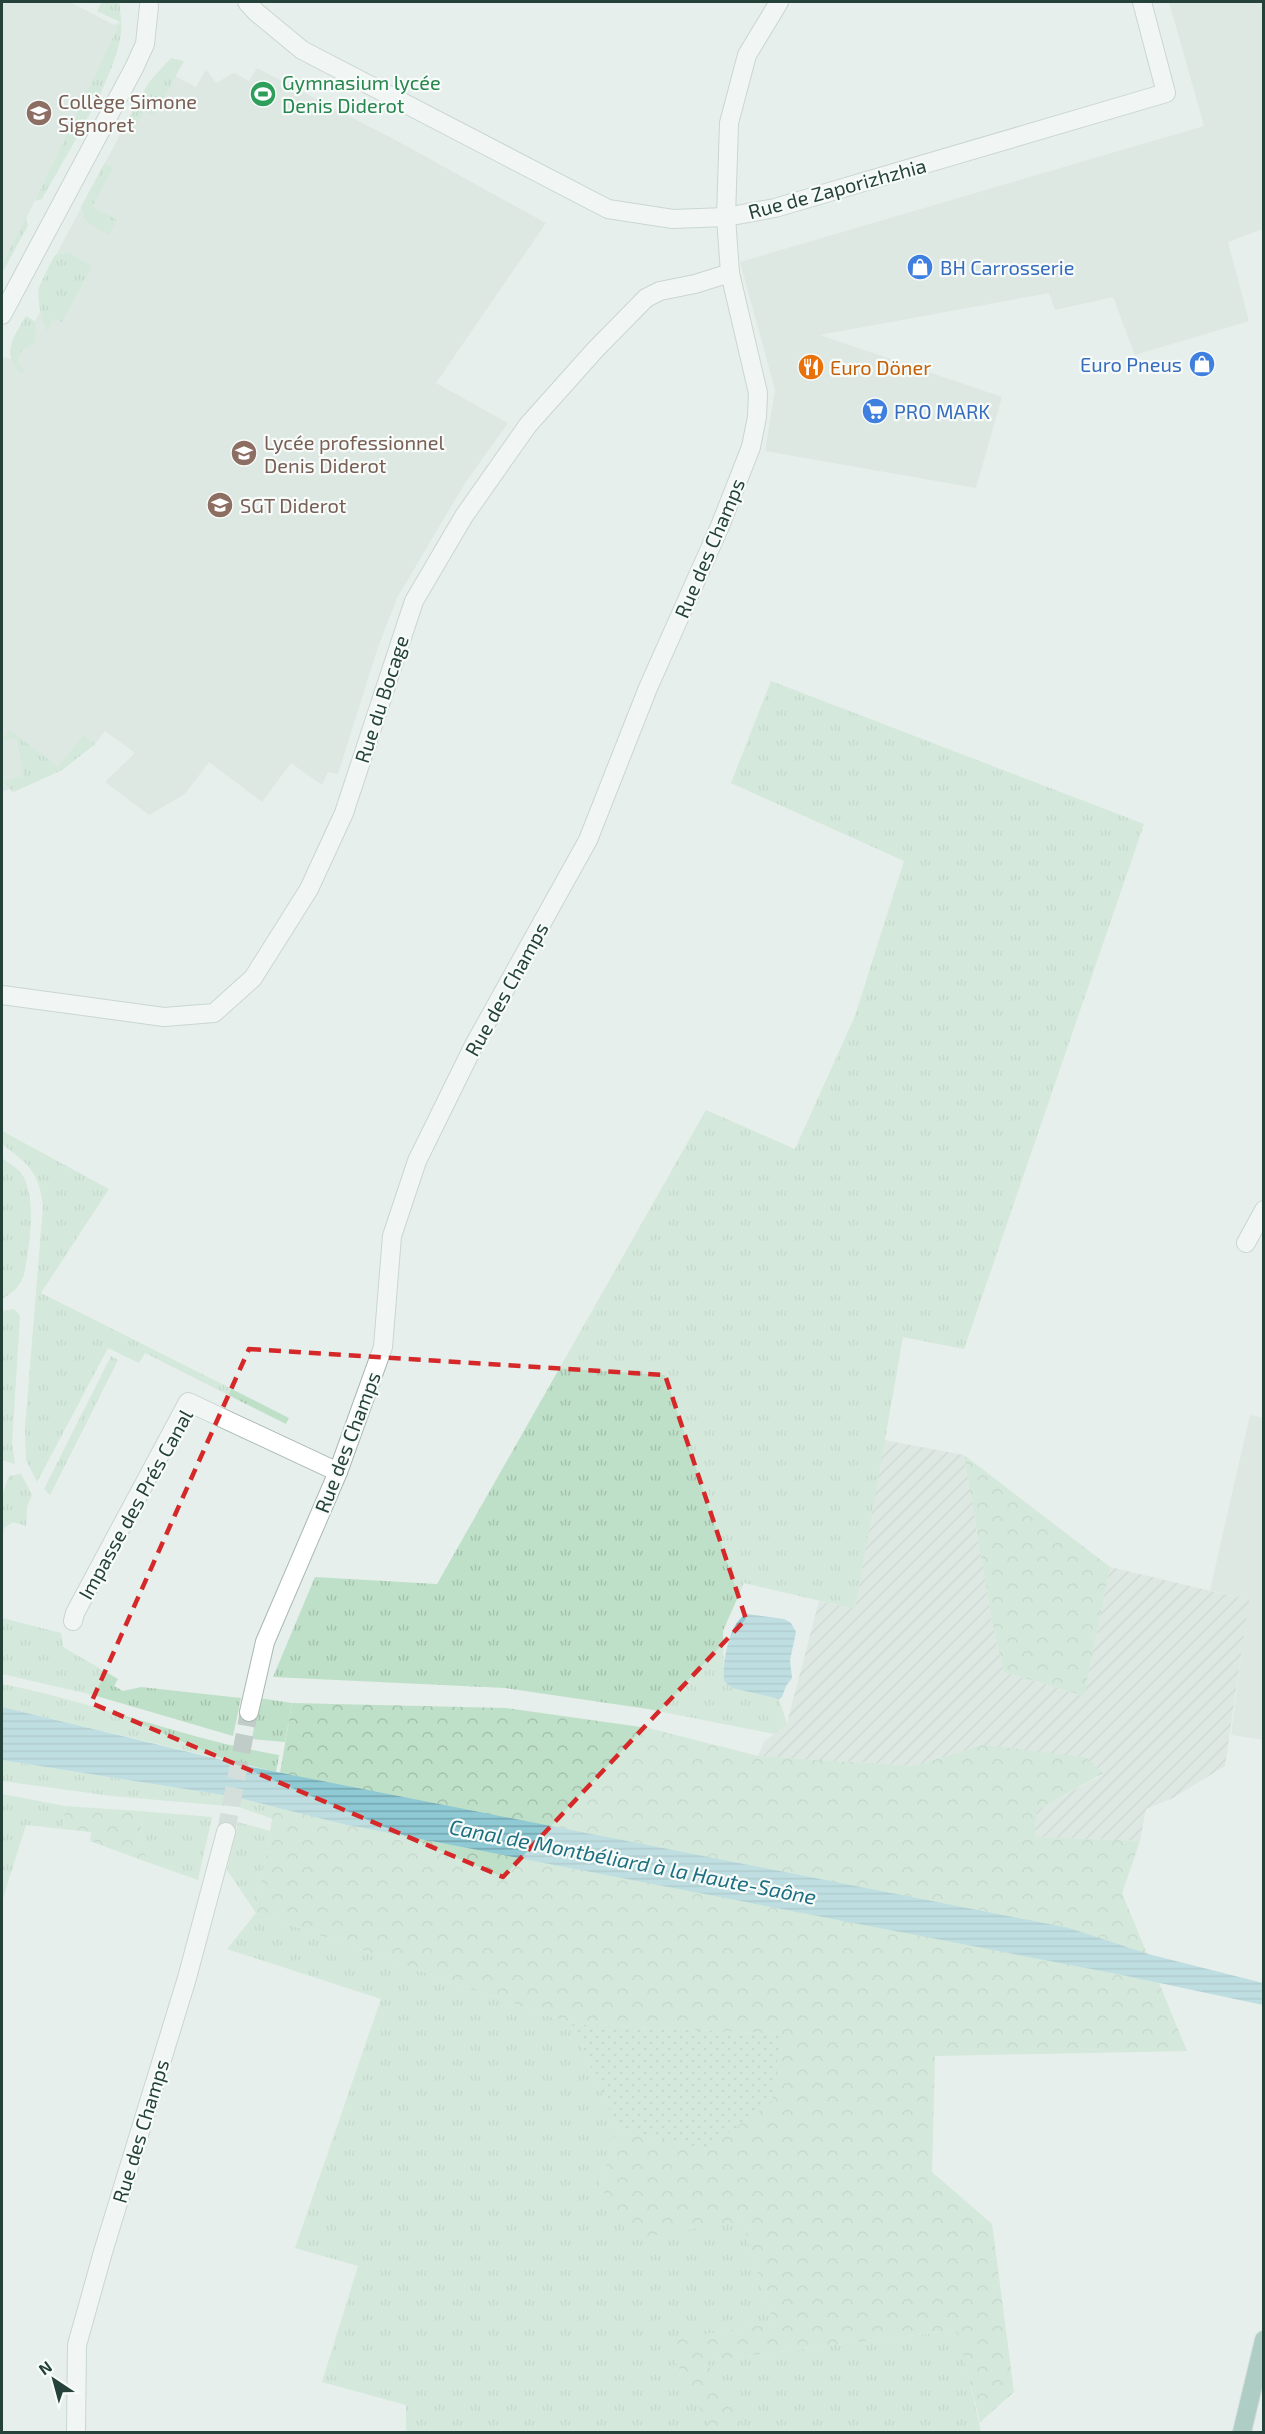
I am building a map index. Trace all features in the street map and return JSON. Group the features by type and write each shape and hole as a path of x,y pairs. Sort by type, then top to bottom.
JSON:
{"main road":[{"path":"1242,2433 1263,2340"}],"street":[{"name":"Rue de Zaporizhzhia","path":"247,2 302,50 608,209 673,219 726,217 775,208 1166,93 1142,2"},
{"name":"Rue des Champs","path":"249,1712 265,1642 338,1472 383,1347 392,1236 417,1161 474,1044 588,840 648,688 720,526 751,447 757,417 758,393 730,273 726,217 729,123 747,55 779,2"},
{"path":"2,315 134,68 145,44 154,3"},
{"name":"Rue du Bocage","path":"4,996 164,1017 214,1013 253,978 309,889 331,842 344,813 414,601 464,516 528,425 595,350 646,298 660,291 695,284 730,273"},
{"path":"1246,1243 1263,1210"},
{"name":"Impasse des Prés Canal","path":"73,1621 98,1568 188,1402 338,1472"},
{"name":"Rue des Champs","path":"76,2433 77,2345 186,1978 226,1832"}],"highlighted area":[{"path":"249,1349 665,1375 746,1619 503,1877 91,1703"}],"shaded area":[{"name":"Collège Simone Signoret","path":"70,2 114,25 120,22 35,201 2,264 2,3"},
{"path":"1169,2 1263,2 1263,229 1228,242 1249,321 1135,355 1113,297 1055,310 1049,293 820,335 1002,397 976,488 765,451 775,390 740,262 1204,126"},
{"name":"Lycée professionnel Denis Diderot","path":"257,68 399,142 546,223 436,383 508,423 465,483 397,598 377,650 338,774 328,772 322,785 291,763 262,802 209,762 185,794 149,815 105,782 135,753 105,731 95,744 62,770 13,792 9,789 2,792 2,357 12,359 16,357 40,312 38,289 125,125 133,129 144,110 154,115 175,76 196,87 206,69 216,83 234,73 249,81"},
{"path":"1250,1415 1263,1418 1263,1740 1231,1735 1248,1600 1210,1590"},
{"path":"884,1440 964,1455 992,1621 1004,1672 1084,1696 1110,1567 1249,1600 1225,1766 1173,1798 1146,1809 1140,1841 1035,1837 1036,1811 1103,1774 983,1745 914,1766 758,1756 764,1742 787,1723 819,1601 855,1609"}],"green space":[{"path":"102,2 118,2 120,5 121,30 110,73 42,199 35,201 120,22 97,11"},
{"path":"171,58 184,61 154,115 144,111 133,130 125,125 149,82"},
{"path":"104,164 113,168 92,207 117,220 109,235 86,222 81,207"},
{"path":"26,218 28,225 2,273 2,264"},
{"path":"68,253 92,266 62,322 54,318 47,331 40,308 41,284 55,255"},
{"path":"26,316 36,322 35,342 20,354 20,366 25,370 22,374 15,367 10,353 13,339"},
{"path":"771,681 1144,824 964,1349 903,1337 855,1609 744,1583 723,1631 724,1681 732,1688 779,1699 787,1724 774,1734 648,1709 505,1688 273,1677 315,1577 437,1584 706,1110 795,1149 855,1016 904,861 731,783"},
{"path":"10,730 58,767 83,735 95,744 62,770 13,792 4,781 23,776 17,738 2,740"},
{"path":"2,1131 109,1189 41,1293 289,1418 286,1424 145,1353 139,1363 108,1348 37,1482 26,1460 25,1428 43,1206 39,1184 35,1176 19,1157 2,1144"},
{"path":"2,1158 21,1173 26,1183 31,1222 24,1275 15,1290 2,1299"},
{"path":"14,1309 20,1316 12,1442 15,1464 2,1460 2,1311"},
{"path":"111,1356 118,1360 50,1495 44,1489"},
{"path":"964,1455 1110,1567 1084,1696 1004,1672 992,1621"},
{"path":"21,1474 32,1495 27,1506 26,1526 13,1522 4,1528 2,1541 2,1495 9,1476"},
{"path":"2,1618 61,1633 63,1647 118,1679 114,1686 123,1691 141,1687 241,1698 233,1736 93,1695 2,1674"},
{"path":"2,1684 71,1700 209,1740 279,1755 276,1772 2,1707"},
{"path":"259,1698 292,1703 285,1742 252,1739"},
{"path":"292,1703 506,1708 648,1728 758,1756 914,1766 983,1745 1085,1757 1103,1773 1036,1811 1035,1837 1140,1841 1122,1893 1187,2051 935,2056 932,2172 992,2224 1014,2392 980,2422 957,2330 706,2361 746,2432 712,2432 665,2341 773,2323 742,2221 638,2238 599,2186 618,2129 706,2149 781,2034 572,2024 256,1913"},
{"path":"2,1760 235,1797 274,1807 273,1819 239,1807 112,1796 2,1781"},
{"path":"2,1794 65,1806 63,1829 26,1825 2,1901"},
{"path":"65,1806 138,1811 147,1862 90,1841 91,1832 63,1829"},
{"path":"138,1811 212,1817 198,1880 147,1862"},
{"path":"238,1822 270,1831 256,1913 227,1870"},
{"path":"256,1913 572,2024 618,2129 599,2186 742,2221 773,2323 666,2341 712,2432 406,2432 406,2405 322,2382 358,2266 295,2248 381,1999 227,1949"},
{"path":"572,2024 781,2034 772,2102 706,2149 618,2129"},
{"path":"958,2330 981,2432 746,2432 705,2361"}],"water":[{"path":"747,1614 784,1619 791,1623 796,1632 790,1660 792,1678 779,1699 732,1688 724,1681 724,1664 731,1634 741,1618"},
{"name":"Canal de Montbéliard à la Haute-Saône","path":"2,1707 251,1767 1069,1928 1148,1954 1263,1983 1263,2005 1122,1975 343,1824 235,1797 2,1760"}],"tunnel":[{"path":"226,1832 249,1712"}],"place":[{"name":"Gymnasium lycée Denis Diderot","path":"263,94"},
{"name":"Collège Simone Signoret","path":"39,113"},
{"name":"BH Carrosserie","path":"920,267"},
{"name":"Euro Pneus","path":"1202,364"},
{"name":"Euro Döner","path":"811,367"},
{"name":"PRO MARK","path":"875,411"},
{"name":"Lycée professionnel Denis Diderot","path":"244,453"},
{"name":"SGT Diderot","path":"220,505"}]}
